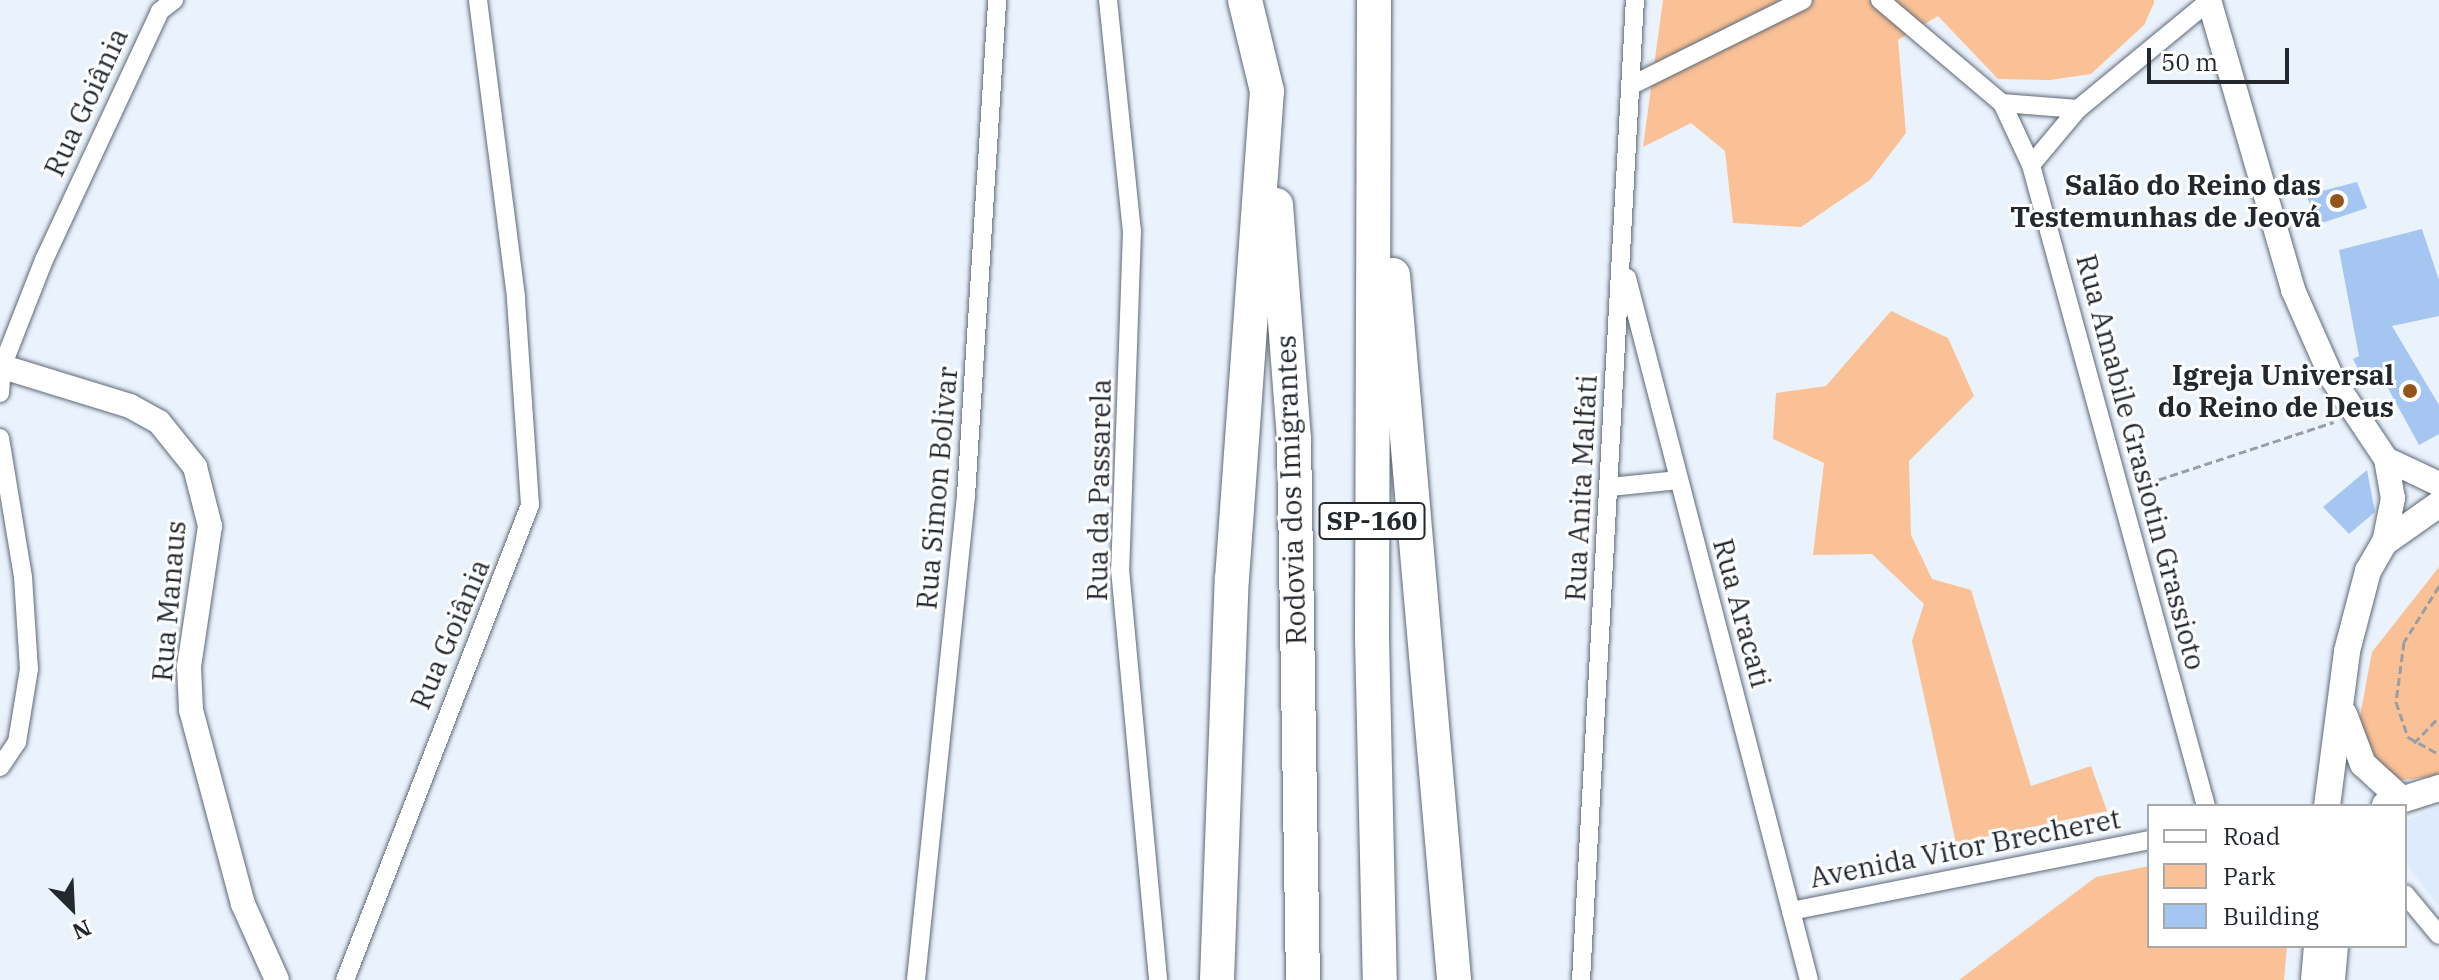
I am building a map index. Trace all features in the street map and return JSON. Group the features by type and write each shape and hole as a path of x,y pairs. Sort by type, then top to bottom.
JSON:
{"highway":[{"path":"1217,980 1232,579 1267,91 1245,0"},
{"name":"Rodovia dos Imigrantes","path":"1268,0 1267,91 1294,439 1303,980"},
{"name":"SP-160","path":"1374,0 1372,637 1380,980"},
{"path":"1375,63 1454,980"}],"main road":[{"path":"2327,804 2357,603 2384,543 2439,504"},
{"path":"2344,678 2352,746 2391,802 2439,788"},
{"path":"2314,980 2317,948"},
{"path":"2332,980 2335,948"}],"street":[{"name":"Rua Goiânia","path":"345,980 530,505 516,297 478,0"},
{"name":"Rua Simon Bolivar","path":"916,980 966,496 997,0"},
{"name":"Rua da Passarela","path":"1108,0 1132,231 1120,569 1158,980"},
{"name":"Rua Anita Malfati","path":"1581,980 1635,0"},
{"path":"1630,86 1803,0"},
{"name":"Rua Amabile Grasiotin Grassioto","path":"1880,0 2002,103 2031,165 2205,804"},
{"path":"2031,165 2078,109 2209,0 2293,290 2357,415 2386,459 2393,498 2384,543"},
{"name":"Rua Goiânia","path":"1,366 163,4"},
{"path":"2002,103 2078,109"},
{"name":"Rua Aracati","path":"1623,259 1809,980"},
{"path":"0,393 1,366"},
{"name":"Rua Manaus","path":"1,366 130,406 159,422 195,467 210,526 189,667 191,710 243,904 277,980"},
{"path":"0,438 23,577 29,669 17,742 0,767"},
{"path":"2386,459 2439,484"},
{"path":"1610,487 1679,480"},
{"name":"Avenida Vitor Brecheret","path":"1791,911 2147,840"},
{"path":"2407,896 2439,935"}],"path":[{"path":"2121,492 2357,415"},
{"path":"2439,586 2404,642 2396,702 2414,744 2439,754"},
{"path":"2414,744 2439,717"}],"shaded area":[{"path":"2439,807 2439,906 2407,866 2407,820"}],"green space":[{"path":"1663,0 2154,0 2154,3 2144,25 2091,74 2050,80 1998,79 1938,16 1898,40 1906,133 1870,180 1801,227 1733,223 1725,151 1691,123 1643,147"},
{"path":"1891,311 1948,338 1974,396 1909,461 1911,535 1932,579 1971,590 2031,786 2091,766 2107,811 1956,843 1912,641 1924,604 1872,554 1813,555 1824,463 1773,439 1776,393 1826,386"},
{"path":"2439,567 2439,776 2394,781 2378,775 2358,727 2372,652"},
{"path":"2147,866 2147,948 2287,948 2284,980 1959,980 2096,877"}],"building":[{"name":"Salão do Reino das Testemunhas de Jeová","path":"2357,182 2367,208 2319,224 2306,195"},
{"path":"2422,229 2439,280 2439,316 2392,326 2439,405 2439,434 2419,445 2378,370 2362,376 2353,359 2359,356 2339,250"},
{"path":"2367,470 2375,512 2349,534 2323,507"}],"place":[{"name":"Salão do Reino das Testemunhas de Jeová","path":"2337,201"},
{"name":"Igreja Universal do Reino de Deus","path":"2410,391"}]}
